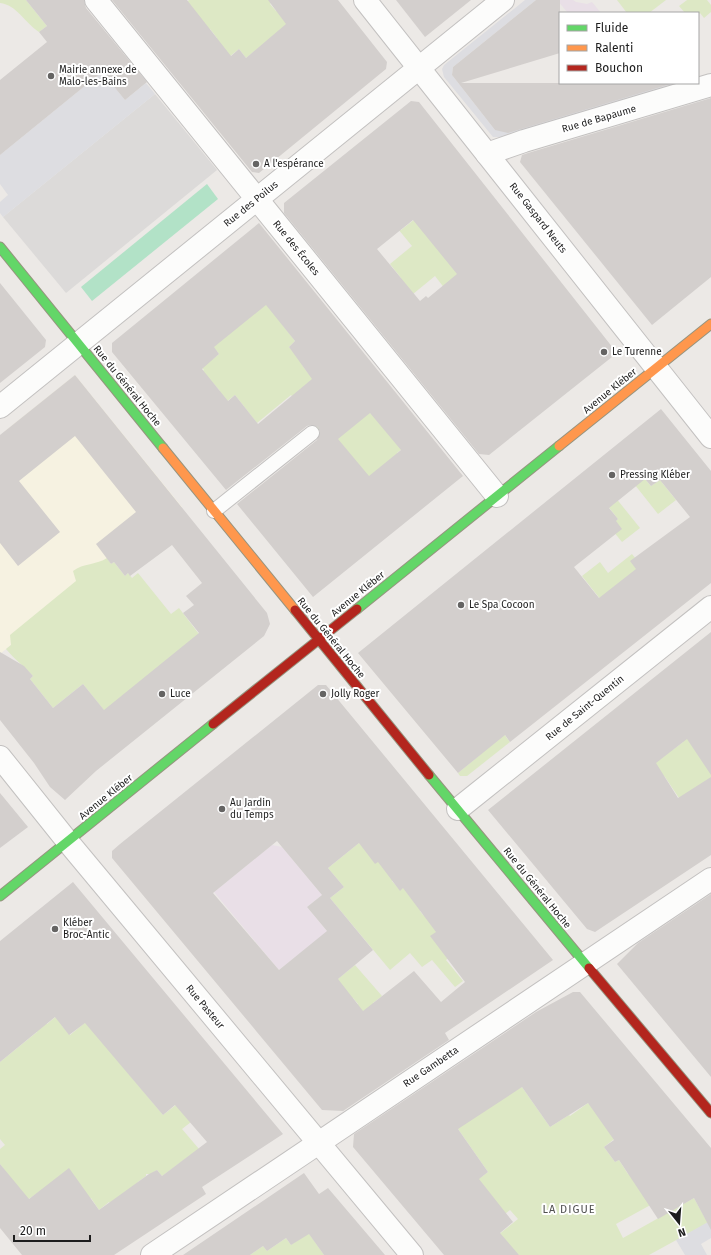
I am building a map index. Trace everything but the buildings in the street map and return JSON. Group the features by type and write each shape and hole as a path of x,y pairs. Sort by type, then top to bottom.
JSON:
{"street":[{"name":"Rue des Écoles","path":"96,0 497,496"},
{"name":"Rue Gaspard Neuts","path":"365,0 418,69 711,437"},
{"name":"Rue des Poilus","path":"0,407 503,0"},
{"name":"Rue de Bapaume","path":"487,154 524,141 711,85"},
{"name":"Rue du Général Hoche","path":"0,247 584,964 711,1113"},
{"name":"Avenue Kléber","path":"0,896 711,324"},
{"name":"Rue de Saint-Quentin","path":"458,809 711,607"},
{"name":"Rue Pasteur","path":"0,757 68,842 412,1255"},
{"name":"Rue Gambetta","path":"152,1255 711,879"}],"lane":[{"path":"214,511 312,433"}],"shaded area":[{"path":"525,0 536,0 453,67 452,75 495,130 663,84 678,84 502,137 493,137 444,77 442,69 444,65"},
{"path":"557,0 573,0 587,4 592,2 600,12 567,12"},
{"path":"102,72 125,100 146,83 155,94 3,217 0,213 0,202 8,195 0,184 0,155"},
{"path":"155,94 217,170 66,293 3,217"},
{"path":"75,375 182,507 0,654 0,440 7,434 5,431"},
{"path":"272,845 282,847 322,895 307,907 340,947 315,972 299,954 279,970 214,892"},
{"path":"708,1222 711,1227 711,1238 701,1244 707,1255 685,1255 676,1240"}],"green space":[{"path":"0,0 26,0 47,26 39,32 16,10 6,4 0,3"},
{"path":"189,0 273,0 270,4 276,11 303,13 246,58 239,49 213,70 214,41 217,38 210,29 207,32 181,7"},
{"path":"617,0 666,0 650,12 626,12"},
{"path":"687,0 707,0 711,5 711,12 704,18 700,13 699,14 699,12 684,12 679,6"},
{"path":"207,184 218,199 92,301 81,287"},
{"path":"434,204 464,259 449,294 435,276 402,303 390,288 401,278 390,264 412,246 389,218 401,230"},
{"path":"257,291 295,341 289,347 296,355 321,350 302,365 308,373 370,413 408,444 397,453 404,462 385,496 335,449 291,395 257,423 235,395 221,406 214,396 220,391 213,383 195,398 185,386 204,370 177,337 213,359 219,354 195,324"},
{"path":"644,478 651,486 660,480 676,500 658,514 635,485"},
{"path":"611,492 640,528 622,542 609,526 618,519 607,505"},
{"path":"632,554 655,583 616,619 582,576 600,562 608,573"},
{"path":"107,558 111,564 114,562 125,576 128,573 132,578 138,573 171,614 179,608 202,638 107,714 83,684 53,708 30,679 33,676 6,649 11,645 10,635 76,581 73,571 77,568 99,562"},
{"path":"681,719 711,772 711,777 691,816 665,777 638,764 674,749 683,742"},
{"path":"497,725 510,742 467,776 460,776 458,773 481,754"},
{"path":"375,830 393,848 397,877 392,881 400,890 421,874 420,911 423,915 474,936 446,960 463,981 455,987 432,960 422,967 410,953 390,970 330,898 344,887 328,868"},
{"path":"355,965 382,996 373,1003 393,1027 341,1019 358,1004 353,998 296,1013"},
{"path":"72,1003 62,1026 70,1035 92,1017 115,1057 163,1115 195,1090 200,1115 182,1129 199,1149 162,1176 157,1170 151,1174 146,1174 146,1176 138,1182 117,1211 109,1202 99,1210 91,1198 79,1205 39,1192 27,1200 0,1164 0,1149 5,1145 0,1139 0,1062 37,1032 29,1023 0,1008 38,1012 47,1024"},
{"path":"522,1087 550,1127 569,1115 570,1116 588,1103 622,1133 604,1147 615,1162 619,1160 628,1174 685,1186 616,1224 623,1238 694,1198 705,1218 711,1221 649,1255 519,1255 493,1239 518,1219 510,1210 477,1236 420,1153 480,1178 488,1172 449,1116"},
{"path":"308,1232 324,1255 250,1255 263,1246 267,1251 286,1238 291,1245"}],"traffic: fast":[{"path":"0,247 163,448"},
{"path":"357,609 559,446"},
{"path":"0,896 213,724"},
{"path":"429,775 589,968"}],"traffic: slow":[{"path":"559,446 711,324"},
{"path":"163,448 295,610"}],"traffic: jam":[{"path":"213,724 357,609"},
{"path":"295,610 429,775"},
{"path":"589,968 711,1113"}],"place":[{"name":"Mairie annexe de Malo-les-Bains","path":"51,76"},
{"name":"A l'espérance","path":"256,164"},
{"name":"Le Turenne","path":"604,352"},
{"name":"Pressing Kléber","path":"612,475"},
{"name":"Le Spa Cocoon","path":"461,605"},
{"name":"Luce","path":"162,694"},
{"name":"Jolly Roger","path":"323,694"},
{"name":"Au Jardin du Temps","path":"222,809"},
{"name":"Kléber Broc-Antic","path":"55,929"}],"district":[{"name":"LA DIGUE","path":"569,1209"}]}
